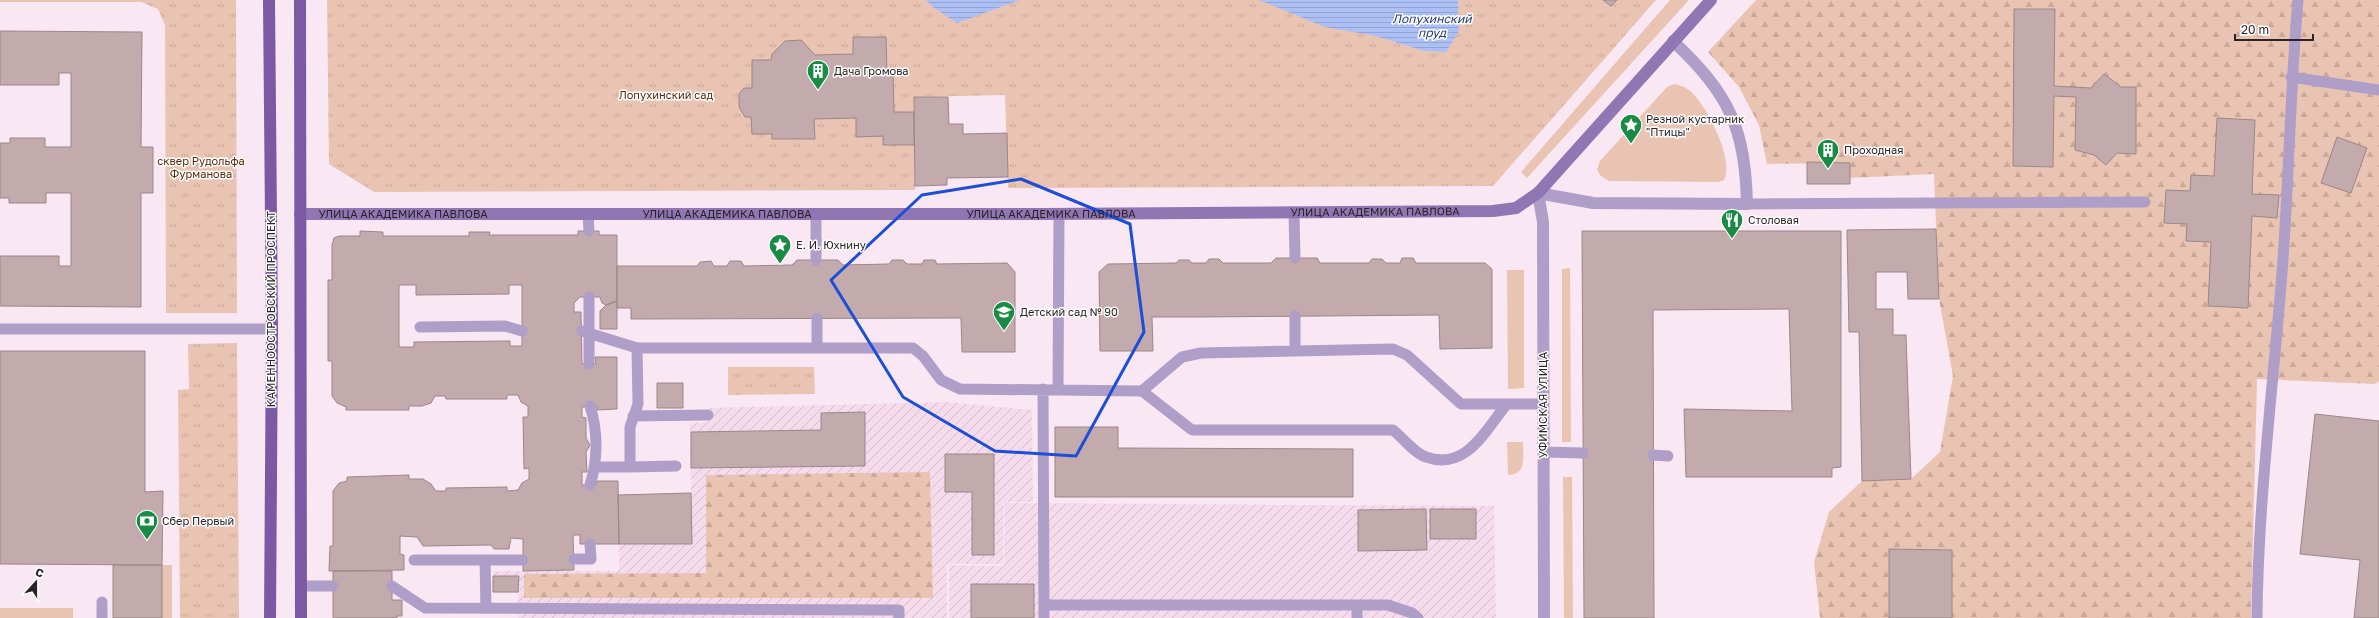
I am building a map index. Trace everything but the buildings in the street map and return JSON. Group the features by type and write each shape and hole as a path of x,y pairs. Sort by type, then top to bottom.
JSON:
{"main road":[{"name":"КАМЕННООСТРОВСКИЙ ПРОСПЕКТ","path":"269,0 272,329 270,618"},
{"path":"300,0 301,618"}],"street":[{"name":"УЛИЦА АКАДЕМИКА ПАВЛОВА","path":"300,214 1294,213 1493,211 1516,208 1538,193 1711,0"},
{"path":"1538,193 1593,204 1747,204 1745,160 1738,128 1724,99 1706,75 1673,41"},
{"name":"УФИМСКАЯ УЛИЦА","path":"1538,193 1543,222 1544,618"}],"lane":[{"path":"2257,618 2258,564 2282,272 2291,77 2298,0"},
{"path":"2291,77 2379,90"},
{"path":"1747,204 2145,202"},
{"path":"1294,213 1295,258"},
{"path":"588,214 589,231"},
{"path":"816,214 816,260"},
{"path":"1058,390 1059,214"},
{"path":"589,297 585,332 589,364"},
{"path":"1295,316 1295,351"},
{"path":"817,318 817,348"},
{"path":"420,327 505,326 522,331"},
{"path":"0,329 272,329"},
{"path":"585,332 637,348 913,348 923,356 941,380 960,389 1142,391 1192,430 1394,430 1425,457 1445,461 1464,456 1506,405"},
{"path":"630,467 630,426 638,404 637,348"},
{"path":"1142,391 1182,357 1201,353 1393,349 1407,355 1461,404 1543,404"},
{"path":"1043,389 1044,618"},
{"path":"590,406 594,419 596,467 590,485"},
{"path":"633,416 708,416"},
{"path":"1543,452 1583,453"},
{"path":"1653,455 1668,456"},
{"path":"596,467 676,466"},
{"path":"574,559 590,559 590,544"},
{"path":"414,560 523,560"},
{"path":"486,560 486,608"},
{"path":"301,586 333,586"},
{"path":"392,586 424,613 486,608 899,610 899,618"},
{"path":"102,602 102,618"},
{"path":"1044,605 1388,605 1412,613 1418,618"},
{"path":"1357,605 1357,618"}],"highlighted area":[{"path":"1021,179 1130,224 1144,332 1076,456 995,451 903,397 831,280 922,195"}],"shaded area":[{"path":"946,402 1032,410 1033,502 1004,502 1003,564 947,564 947,618 518,618 518,593 493,592 493,571 619,571 618,495 691,493 690,423 708,422 708,408"},
{"path":"1005,503 1494,506 1496,618 949,618 949,565 1004,566"}],"green space":[{"name":"сквер Рудольфа Фурманова","path":"0,0 236,0 237,313 166,313 165,25 158,9 141,2 0,2"},
{"name":"Лопухинский сад","path":"327,0 1656,0 1493,186 1008,188 1005,95 914,97 915,190 374,192 329,164"},
{"path":"1670,0 1689,0 1527,178 1521,172"},
{"path":"1756,0 2379,0 2379,381 2375,384 2257,379 2251,618 1820,618 1814,562 1829,512 1862,481 1911,479 1940,452 1953,376 1939,299 1934,174 1849,178 1849,163 1767,164 1759,125 1739,87 1708,52"},
{"path":"1674,84 1689,90 1696,97 1717,132 1726,159 1724,180 1718,182 1609,181 1601,176 1597,170 1600,161 1667,87"},
{"path":"1570,268 1571,442 1562,442 1562,269"},
{"path":"1507,270 1524,270 1524,388 1508,389"},
{"path":"237,343 239,618 180,618 178,390 189,389 188,344"},
{"path":"728,367 814,367 815,394 728,395"},
{"path":"1507,442 1523,442 1523,464 1521,469 1514,474 1508,475"},
{"path":"930,472 933,598 524,598 524,574 706,573 706,475"},
{"path":"1563,477 1572,477 1573,618 1564,618"},
{"path":"162,565 172,565 172,618 162,618"},
{"path":"0,608 73,608 73,618 0,618"}],"water":[{"path":"926,0 1020,0 957,23 933,7"},
{"name":"Лопухинский пруд","path":"1259,0 1458,0 1459,31 1446,52 1424,51 1376,36 1325,27"}],"place":[{"name":"Дача Громова","path":"818,90"},
{"name":"Резной кустарник \"Птицы\"","path":"1631,144"},
{"name":"Проходная","path":"1828,170"},
{"name":"Столовая","path":"1732,240"},
{"name":"Е. И. Юхнину","path":"780,264"},
{"name":"Детский сад № 90","path":"1004,332"},
{"name":"Сбер Первый","path":"147,540"}]}
